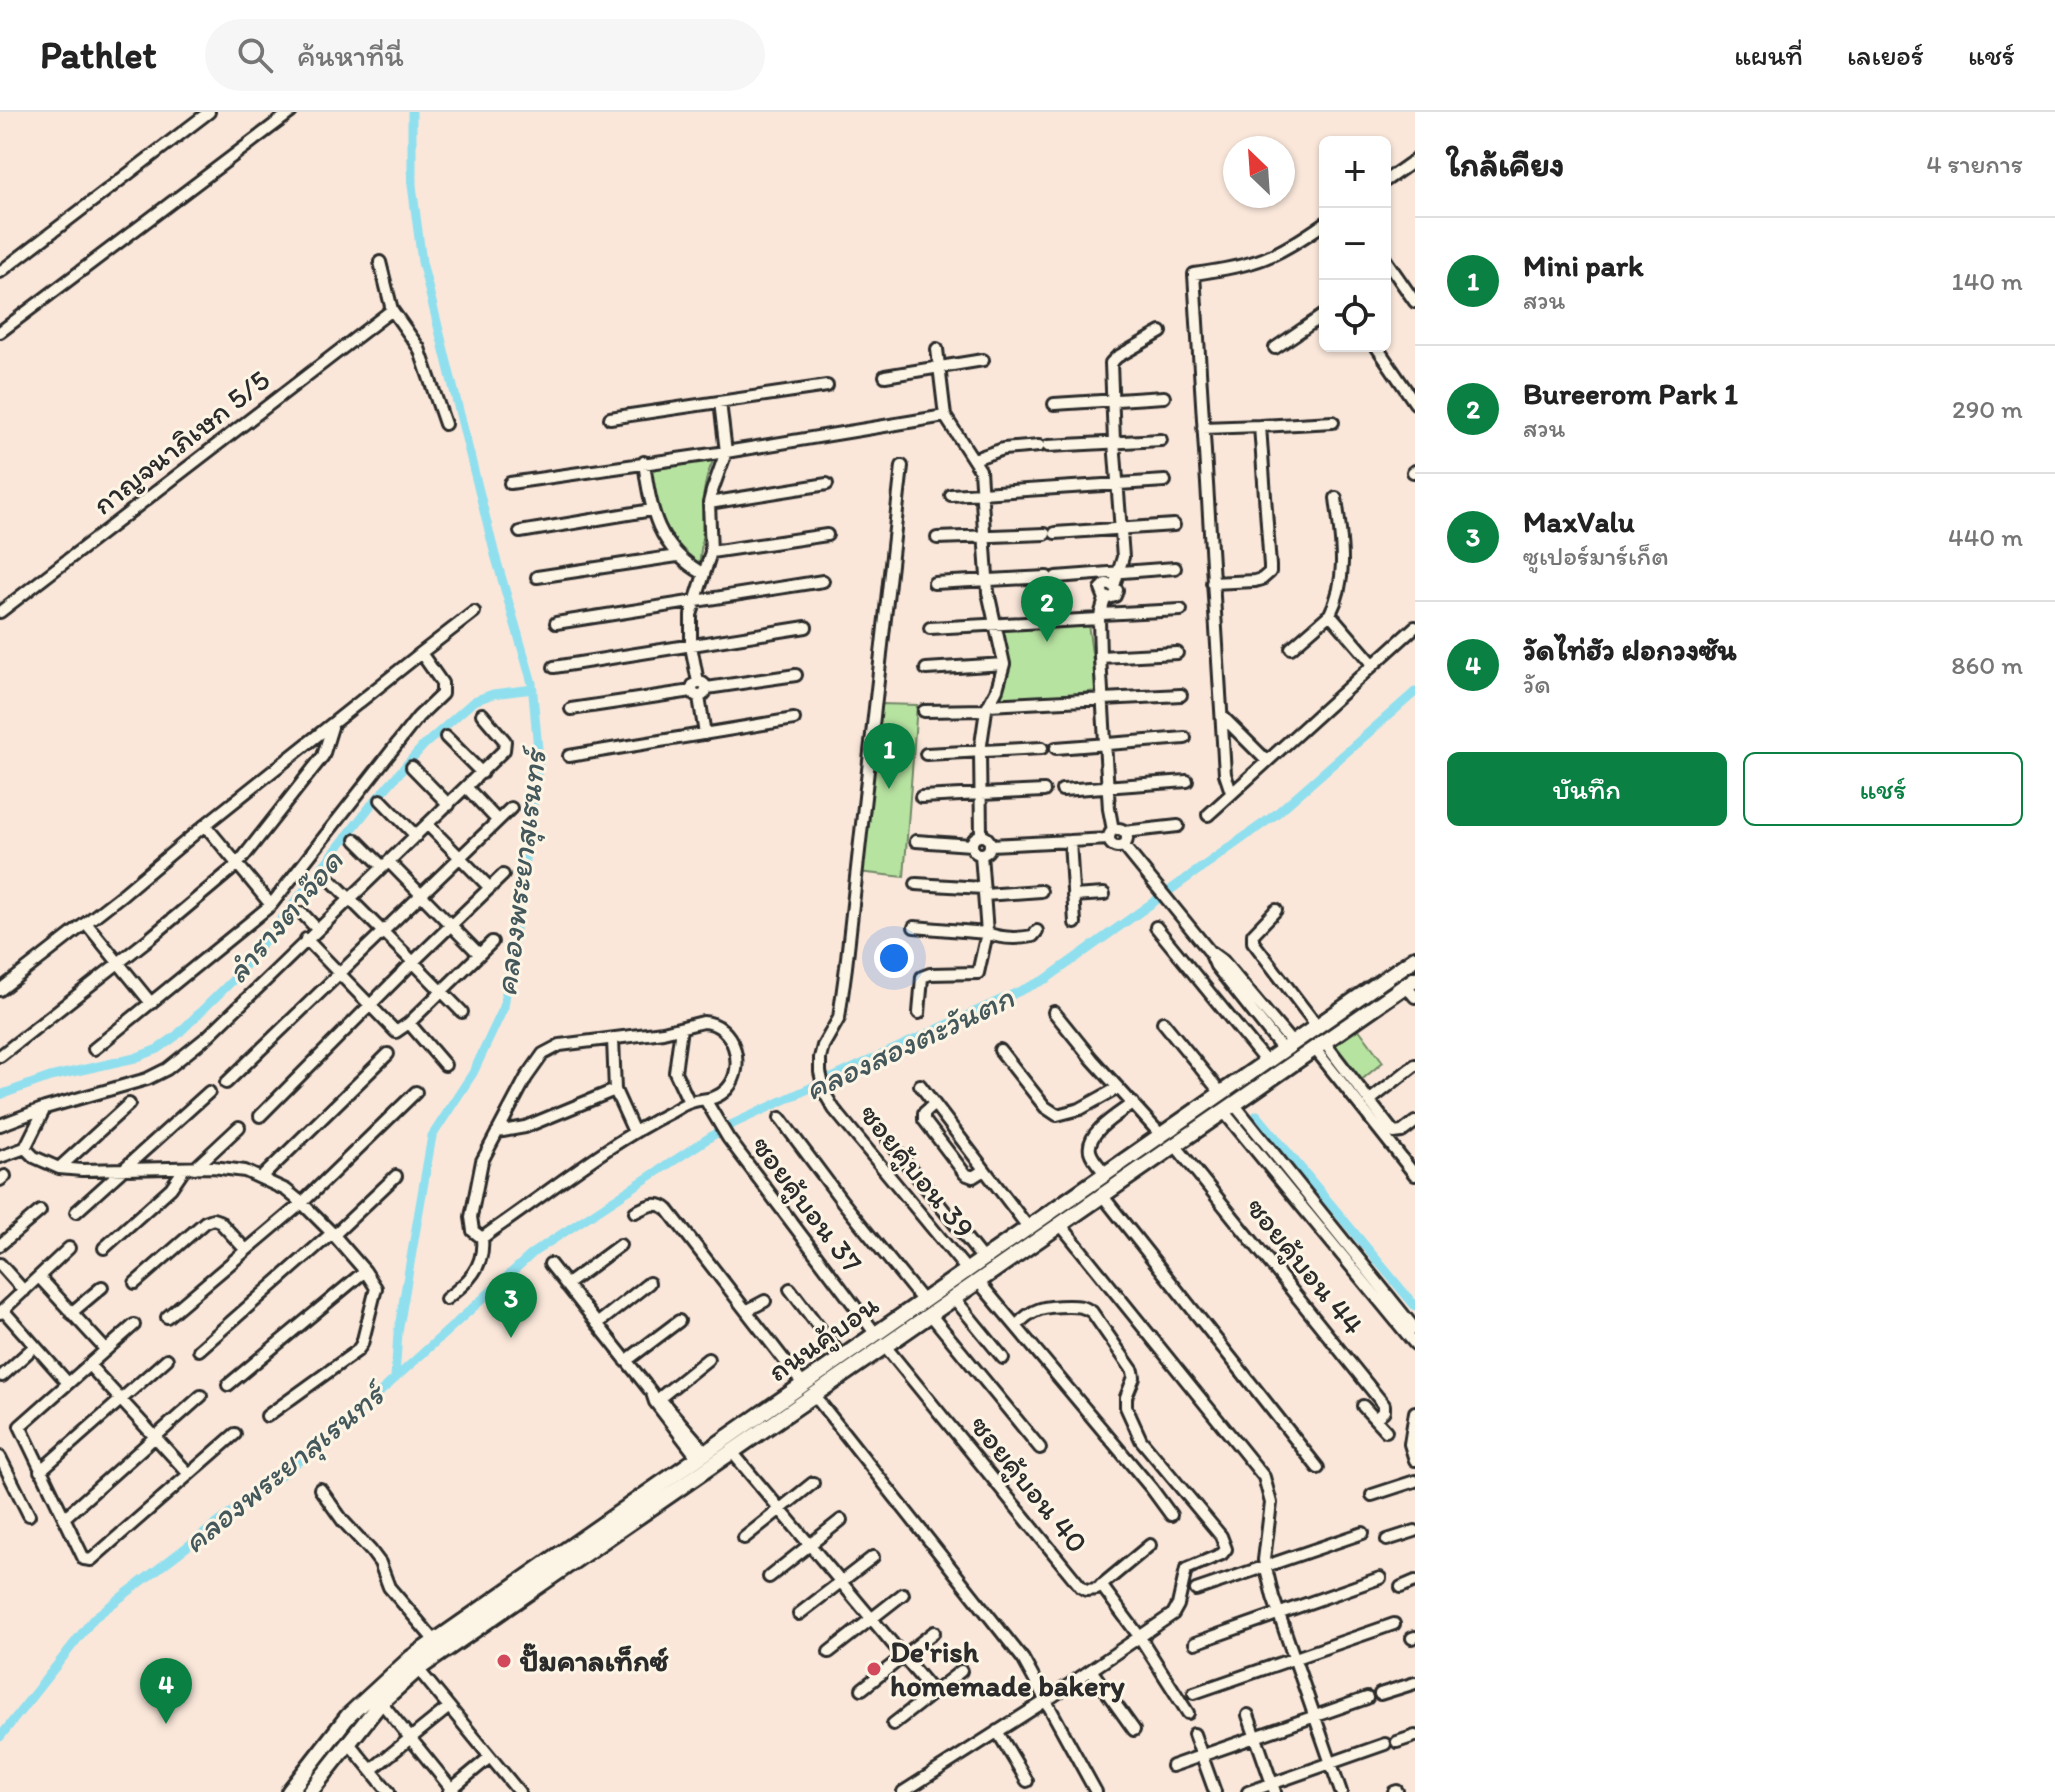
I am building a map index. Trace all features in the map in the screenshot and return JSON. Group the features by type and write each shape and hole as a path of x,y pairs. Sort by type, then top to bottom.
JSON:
{"main road":[{"name":"ถนนคู้บอน","path":"310,1792 381,1702 520,1589 701,1454 1415,958"},
{"name":"ถนนคู้บอน","path":"289,1792 348,1716 411,1658 732,1452 1319,1046 1412,987"}],"street":[{"path":"0,272 209,112"},
{"path":"0,332 291,112"},
{"path":"1391,177 1415,160"},
{"path":"1231,792 1225,774 1194,274 1255,264 1296,244 1319,227"},
{"path":"380,262 392,310 419,348 445,424"},
{"path":"1391,271 1415,302"},
{"name":"กาญจนาภิเษก 5/5","path":"0,612 392,310"},
{"path":"1275,348 1319,318"},
{"path":"1115,833 1108,787 1100,657 1100,616 1105,599 1101,594 1102,587 1108,584 1114,586 1123,557 1111,367 1113,360 1161,332"},
{"path":"937,349 945,416 980,470 987,579 1004,664 987,708 980,751 981,835"},
{"path":"1380,352 1415,403"},
{"path":"885,376 983,360"},
{"path":"610,418 827,386"},
{"path":"1054,404 1164,397"},
{"path":"705,734 691,646 691,615 711,552 709,503 715,477 726,452 720,402"},
{"path":"510,483 945,416"},
{"path":"1203,428 1333,422"},
{"path":"1212,583 1255,581 1270,572 1260,426"},
{"path":"974,459 1003,449 1161,440"},
{"path":"644,462 652,510 677,556 704,574"},
{"name":"ซอยคู้บอน 39","path":"902,466 846,967 839,1018 823,1046 820,1072 825,1094 834,1109 966,1269"},
{"path":"951,495 1165,481"},
{"path":"709,503 827,484"},
{"path":"1291,648 1330,614 1337,602 1343,570 1336,498"},
{"path":"520,532 652,510"},
{"path":"937,538 1174,525"},
{"path":"711,552 827,535"},
{"path":"537,577 677,556"},
{"path":"934,583 1175,568"},
{"path":"556,623 823,581"},
{"path":"930,628 1181,610"},
{"path":"0,990 474,612"},
{"path":"1330,614 1373,664"},
{"path":"554,667 806,627"},
{"path":"1208,815 1415,627"},
{"path":"94,1049 271,905 418,717 442,694 442,683 421,653"},
{"path":"1100,657 1177,653"},
{"path":"926,669 1004,664"},
{"path":"571,709 796,675"},
{"path":"924,711 1181,695"},
{"path":"0,1125 100,1091 134,1084 167,1069 207,1037 467,788 506,746 502,736 482,714"},
{"path":"1221,716 1266,760"},
{"path":"569,756 794,719"},
{"path":"0,1056 237,865 323,756 333,726"},
{"path":"446,737 482,773"},
{"path":"1056,748 1185,738"},
{"path":"926,754 1042,748"},
{"path":"412,767 449,805"},
{"path":"1062,790 1187,781"},
{"path":"467,788 497,820"},
{"path":"921,797 1044,791"},
{"path":"381,800 416,836"},
{"path":"226,1083 511,808"},
{"path":"205,825 271,905"},
{"path":"428,825 490,888"},
{"path":"990,845 1070,841 1178,826"},
{"path":"1115,833 1127,837 1123,845 1210,952 1216,966 1287,1046"},
{"path":"981,835 988,838 990,845 987,852 981,854 974,851 971,845 974,838 981,835"},
{"path":"356,840 420,895 479,954"},
{"path":"916,841 971,845"},
{"path":"1070,841 1075,923"},
{"path":"919,1013 922,977 930,974 978,973 987,933 981,854"},
{"path":"260,1116 503,875"},
{"path":"329,878 462,1012"},
{"path":"916,884 983,892 1041,891"},
{"path":"1073,896 1104,894"},
{"path":"1276,910 1253,934 1253,942 1317,1026"},
{"path":"302,913 317,929"},
{"path":"86,923 151,1003"},
{"path":"914,927 987,933 998,938 1022,938 1033,936 1037,931"},
{"path":"1156,927 1266,1062"},
{"path":"306,939 393,1031 409,1023 492,942"},
{"path":"1054,1012 1161,1135"},
{"path":"446,1299 476,1270 483,1252 482,1238 473,1231 471,1217 482,1161 526,1078 543,1054 560,1045 613,1039 703,1022 719,1026 731,1039 736,1068 725,1091 706,1101 689,1102 634,1132 482,1238"},
{"path":"1163,1022 1221,1093"},
{"path":"409,1023 445,1065"},
{"path":"681,1028 675,1072 689,1102"},
{"path":"613,1039 615,1090 634,1132"},
{"path":"1319,1046 1394,1133 1402,1132 1415,1122"},
{"path":"1319,1046 1415,1175"},
{"path":"1000,1050 1045,1107 1057,1115 1080,1109 1118,1088"},
{"path":"261,1178 388,1054"},
{"path":"1369,1101 1415,1065"},
{"path":"920,1085 1028,1227"},
{"path":"497,1132 525,1127 615,1090"},
{"path":"76,1212 209,1092"},
{"path":"167,1317 302,1203 416,1092"},
{"name":"ซอยคู้บอน 37","path":"706,1101 728,1138 875,1333"},
{"path":"1105,1173 1091,1153 1091,1142 1098,1131 1133,1103"},
{"path":"59,1168 129,1104"},
{"path":"933,1105 924,1113 924,1120 965,1174 973,1177 984,1170"},
{"path":"0,1157 25,1148 45,1108"},
{"path":"1229,1108 1415,1329"},
{"path":"1229,1108 1415,1344"},
{"path":"780,1118 922,1300"},
{"path":"104,1248 239,1127"},
{"path":"888,1140 982,1258"},
{"name":"ซอยคู้บอน 44","path":"1175,1145 1384,1405 1384,1411 1375,1419"},
{"path":"25,1148 34,1157 59,1168 245,1171 286,1190 333,1234 365,1271 377,1291 362,1344 357,1351 267,1416"},
{"path":"199,1350 396,1176"},
{"path":"1102,1195 1318,1468"},
{"path":"635,1212 647,1205 664,1206 802,1383"},
{"path":"0,1245 40,1211"},
{"path":"135,1283 205,1222 213,1219 219,1221 245,1249"},
{"path":"1060,1224 1264,1477 1271,1503 1264,1547 1265,1566 1341,1792"},
{"path":"566,1285 620,1245"},
{"path":"68,1383 2,1312 69,1248"},
{"path":"0,1264 24,1291"},
{"path":"550,1264 701,1454"},
{"path":"228,1385 365,1271"},
{"path":"39,1277 106,1350"},
{"path":"978,1281 1171,1515"},
{"path":"597,1324 649,1283"},
{"path":"71,1313 102,1287"},
{"path":"790,1289 841,1356"},
{"path":"954,1298 1003,1358"},
{"path":"748,1310 765,1301"},
{"path":"903,1792 1047,1700 1176,1611 1186,1569 1226,1552 1225,1542 1175,1477 1141,1440 1126,1407 1133,1371 1092,1312 1083,1306 1052,1305 1033,1310 1016,1326"},
{"path":"930,1314 1040,1448"},
{"path":"626,1361 679,1321"},
{"path":"134,1325 20,1426 82,1556 91,1560 235,1434"},
{"path":"2,1376 35,1346"},
{"name":"ซอยคู้บอน 40","path":"885,1346 1081,1587 1092,1590 1101,1585 1139,1636 1188,1713"},
{"path":"40,1471 167,1359"},
{"path":"655,1397 708,1359"},
{"path":"89,1365 189,1474"},
{"path":"814,1395 1023,1659 1096,1792"},
{"path":"64,1518 201,1396"},
{"path":"1363,1406 1386,1431"},
{"path":"1415,1412 1410,1444 1415,1460"},
{"path":"732,1452 933,1692"},
{"path":"0,1457 29,1515"},
{"path":"1372,1495 1415,1481"},
{"path":"744,1538 813,1483"},
{"path":"320,1489 380,1563 389,1587 435,1641"},
{"path":"769,1577 841,1520"},
{"path":"1387,1540 1415,1531"},
{"path":"1196,1590 1363,1533"},
{"path":"1101,1585 1150,1545"},
{"path":"799,1614 873,1557"},
{"path":"1195,1643 1380,1578"},
{"path":"1401,1587 1415,1581"},
{"path":"829,1652 903,1594"},
{"path":"1194,1693 1394,1624"},
{"path":"862,1689 934,1632"},
{"path":"418,1669 519,1792"},
{"path":"1091,1670 1134,1730"},
{"path":"893,1724 961,1671"},
{"path":"1380,1694 1415,1683"},
{"path":"1172,1766 1367,1698"},
{"path":"381,1702 451,1791 490,1757"},
{"path":"371,1770 449,1707"},
{"path":"1248,1715 1274,1788"},
{"path":"997,1731 1027,1781"},
{"path":"1194,1734 1215,1792"},
{"path":"1397,1742 1415,1736"},
{"path":"348,1742 389,1792"},
{"path":"1248,1792 1274,1788 1385,1744"}],"green space":[{"path":"709,455 713,461 704,489 698,568 685,558 667,534 656,508 648,462"},
{"path":"1087,616 1097,691 995,703 1009,663 998,622"},
{"path":"880,704 917,705 904,877 858,872"},
{"path":"1355,1024 1383,1062 1359,1082 1330,1041"}],"waterway":[{"name":"คลองพระยาสุเรนทร์","path":"395,1378 398,1333 432,1136 473,1073 504,1007 539,760 532,683 495,555 422,262 412,185 412,112"},
{"name":"ลำรางตาจ๊อด","path":"0,1095 50,1077 135,1058 158,1049 176,1036 237,976 372,804 423,746 474,701 493,694 533,689"},
{"name":"คลองสองตะวันตก","path":"0,1737 94,1618 334,1434 534,1252 724,1128 1046,979 1275,815 1415,692"},
{"path":"1257,1115 1415,1306"}],"place":[{"name":"Bureerom Park 1","path":"1047,642"},
{"name":"Mini park","path":"889,789"},
{"name":"MaxValu","path":"511,1338"},
{"name":"ปั๊มคาลเท็กซ์","path":"504,1661"},
{"name":"De'rish homemade bakery","path":"874,1669"},
{"name":"วัดไท่ฮัว ฝอกวงซัน","path":"166,1724"}]}
